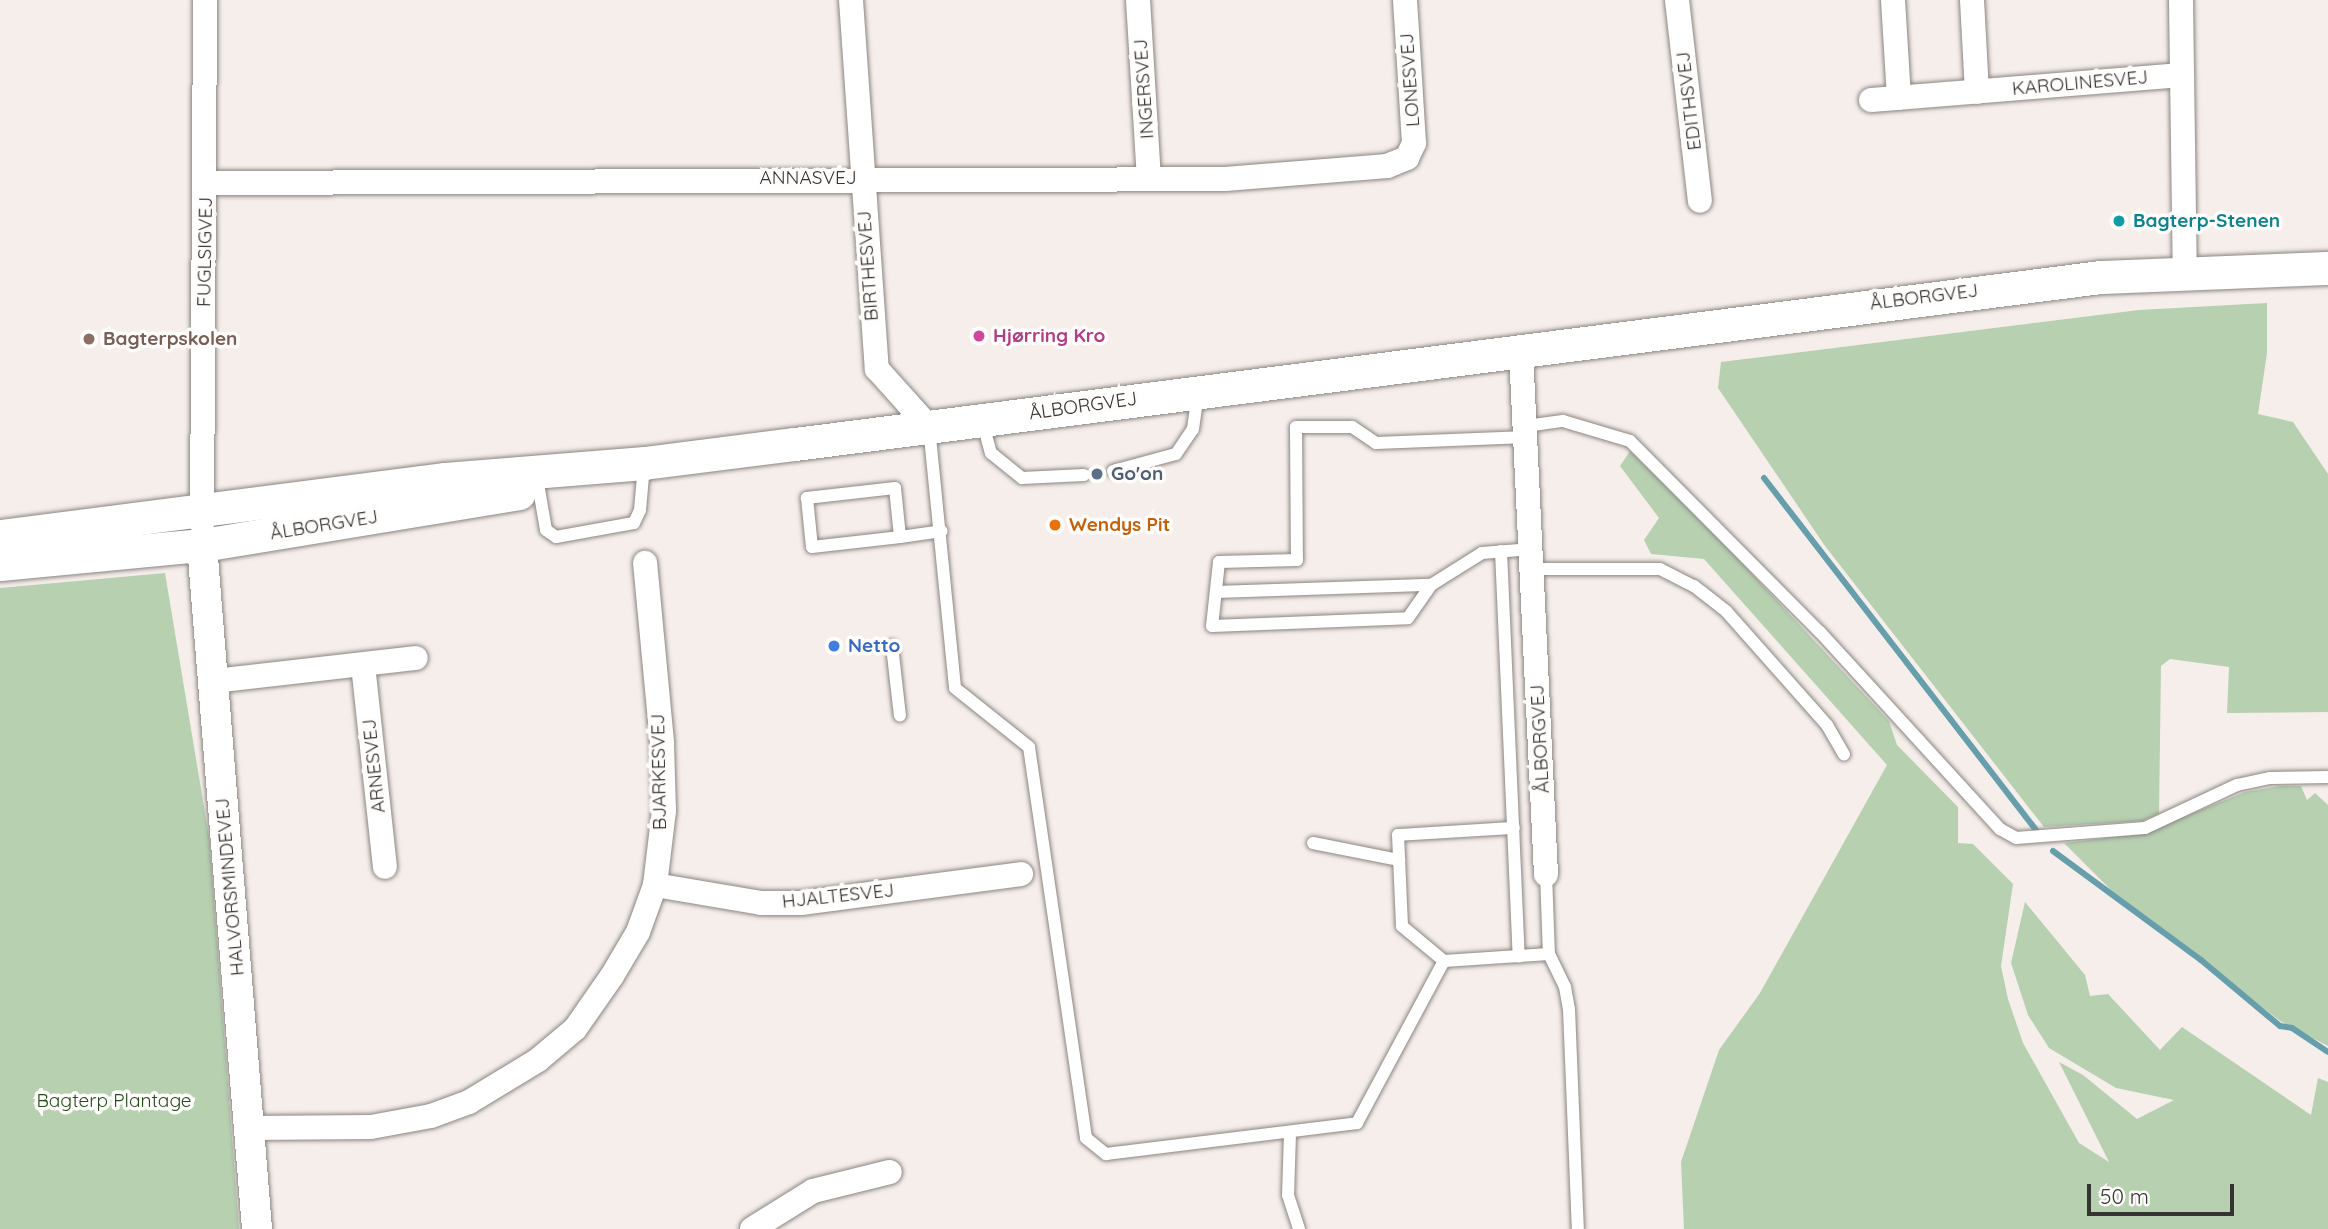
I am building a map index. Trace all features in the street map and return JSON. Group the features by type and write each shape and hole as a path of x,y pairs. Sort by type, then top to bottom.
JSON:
{"main road":[{"name":"ÅLBORGVEJ","path":"0,564 202,545 537,480 644,463 1198,390 1521,352 1850,306 2185,271 2328,268"},
{"name":"ÅLBORGVEJ","path":"0,536 203,508 537,480"}],"street":[{"name":"FUGLSIGVEJ","path":"202,545 205,0"},
{"name":"BIRTHESVEJ","path":"851,0 877,369 929,427"},
{"name":"INGERSVEJ","path":"1138,0 1150,179"},
{"name":"LONESVEJ","path":"1405,0 1414,143 1407,158"},
{"name":"EDITHSVEJ","path":"1677,0 1700,201"},
{"path":"1893,0 1899,98"},
{"path":"1972,0 1977,92"},
{"path":"2181,0 2185,271"},
{"name":"KAROLINESVEJ","path":"1871,100 2182,75"},
{"name":"ANNASVEJ","path":"206,183 863,178 1150,179 1309,173 1387,166 1407,158"},
{"name":"ÅLBORGVEJ","path":"1521,352 1527,431 1546,874"},
{"name":"HALVORSMINDEVEJ","path":"202,545 257,1229"},
{"name":"BJARKESVEJ","path":"250,1128 371,1127 431,1116 469,1102 538,1060 575,1029 638,932 655,885 664,811 662,742 645,563"},
{"path":"214,681 416,658"},
{"name":"ARNESVEJ","path":"363,665 385,867"},
{"name":"HJALTESVEJ","path":"655,885 761,903 801,903 1021,874"},
{"path":"752,1229 813,1191 890,1172"}],"lane":[{"path":"1113,471 1177,454 1193,429 1198,390"},
{"path":"982,420 991,453 1022,478 1084,475"},
{"path":"1844,754 1827,725 1726,611 1694,586 1660,569 1533,559 1501,551 1482,553 1431,585 1408,618 1212,626 1219,562 1297,561 1296,427 1352,426 1376,443 1527,431 1563,421 1630,441 1820,632 2000,829 2016,838 2145,828 2237,785 2270,778 2328,776"},
{"path":"929,427 942,531 956,688 1029,747 1086,1138 1106,1154 1357,1123 1444,961"},
{"path":"537,480 547,530 556,537 634,523 640,510 644,463"},
{"path":"900,537 895,488 807,499 812,547 900,537 942,531"},
{"path":"1501,551 1519,957"},
{"path":"1216,592 1431,585"},
{"path":"892,646 900,716"},
{"path":"1514,828 1398,835 1402,926 1444,961 1549,954"},
{"path":"1313,843 1399,860"},
{"path":"1546,874 1549,954 1565,987 1569,1009 1578,1229"},
{"path":"1290,1133 1288,1195 1299,1229"}],"green space":[{"path":"2267,303 2267,353 2258,414 2293,422 2328,474 2328,712 2227,713 2229,667 2170,659 2161,666 2159,814 2142,821 2044,827 1825,546 1718,388 1721,362 2139,310"},
{"path":"1630,451 1700,518 1889,721 1897,745 1958,807 1958,843 1973,844 2013,884 2001,966 2008,999 2023,1043 2079,1143 2109,1162 2059,1062 2083,1075 2137,1119 2174,1100 2116,1088 2049,1048 2028,1015 2011,963 2025,902 2085,975 2090,996 2108,994 2160,1050 2182,1027 2311,1115 2318,1078 2328,1082 2328,1229 1684,1229 1681,1162 1719,1050 1760,993 1887,765 1704,559 1651,554 1644,540 1659,518 1620,466"},
{"name":"Bagterp Plantage","path":"165,573 209,837 239,1229 0,1229 0,588"},
{"path":"2280,786 2301,786 2307,800 2315,793 2328,805 2328,1046 2280,1021 2111,890 2064,843 2142,834 2245,792"}],"waterway":[{"path":"1764,478 2036,830"},
{"path":"2053,851 2201,960 2280,1026 2292,1028 2328,1052"}],"place":[{"name":"Bagterp-Stenen","path":"2119,221"},
{"name":"Hjørring Kro","path":"979,336"},
{"name":"Bagterpskolen","path":"89,339"},
{"name":"Go'on","path":"1097,474"},
{"name":"Wendys Pit","path":"1055,525"},
{"name":"Netto","path":"834,646"}]}
